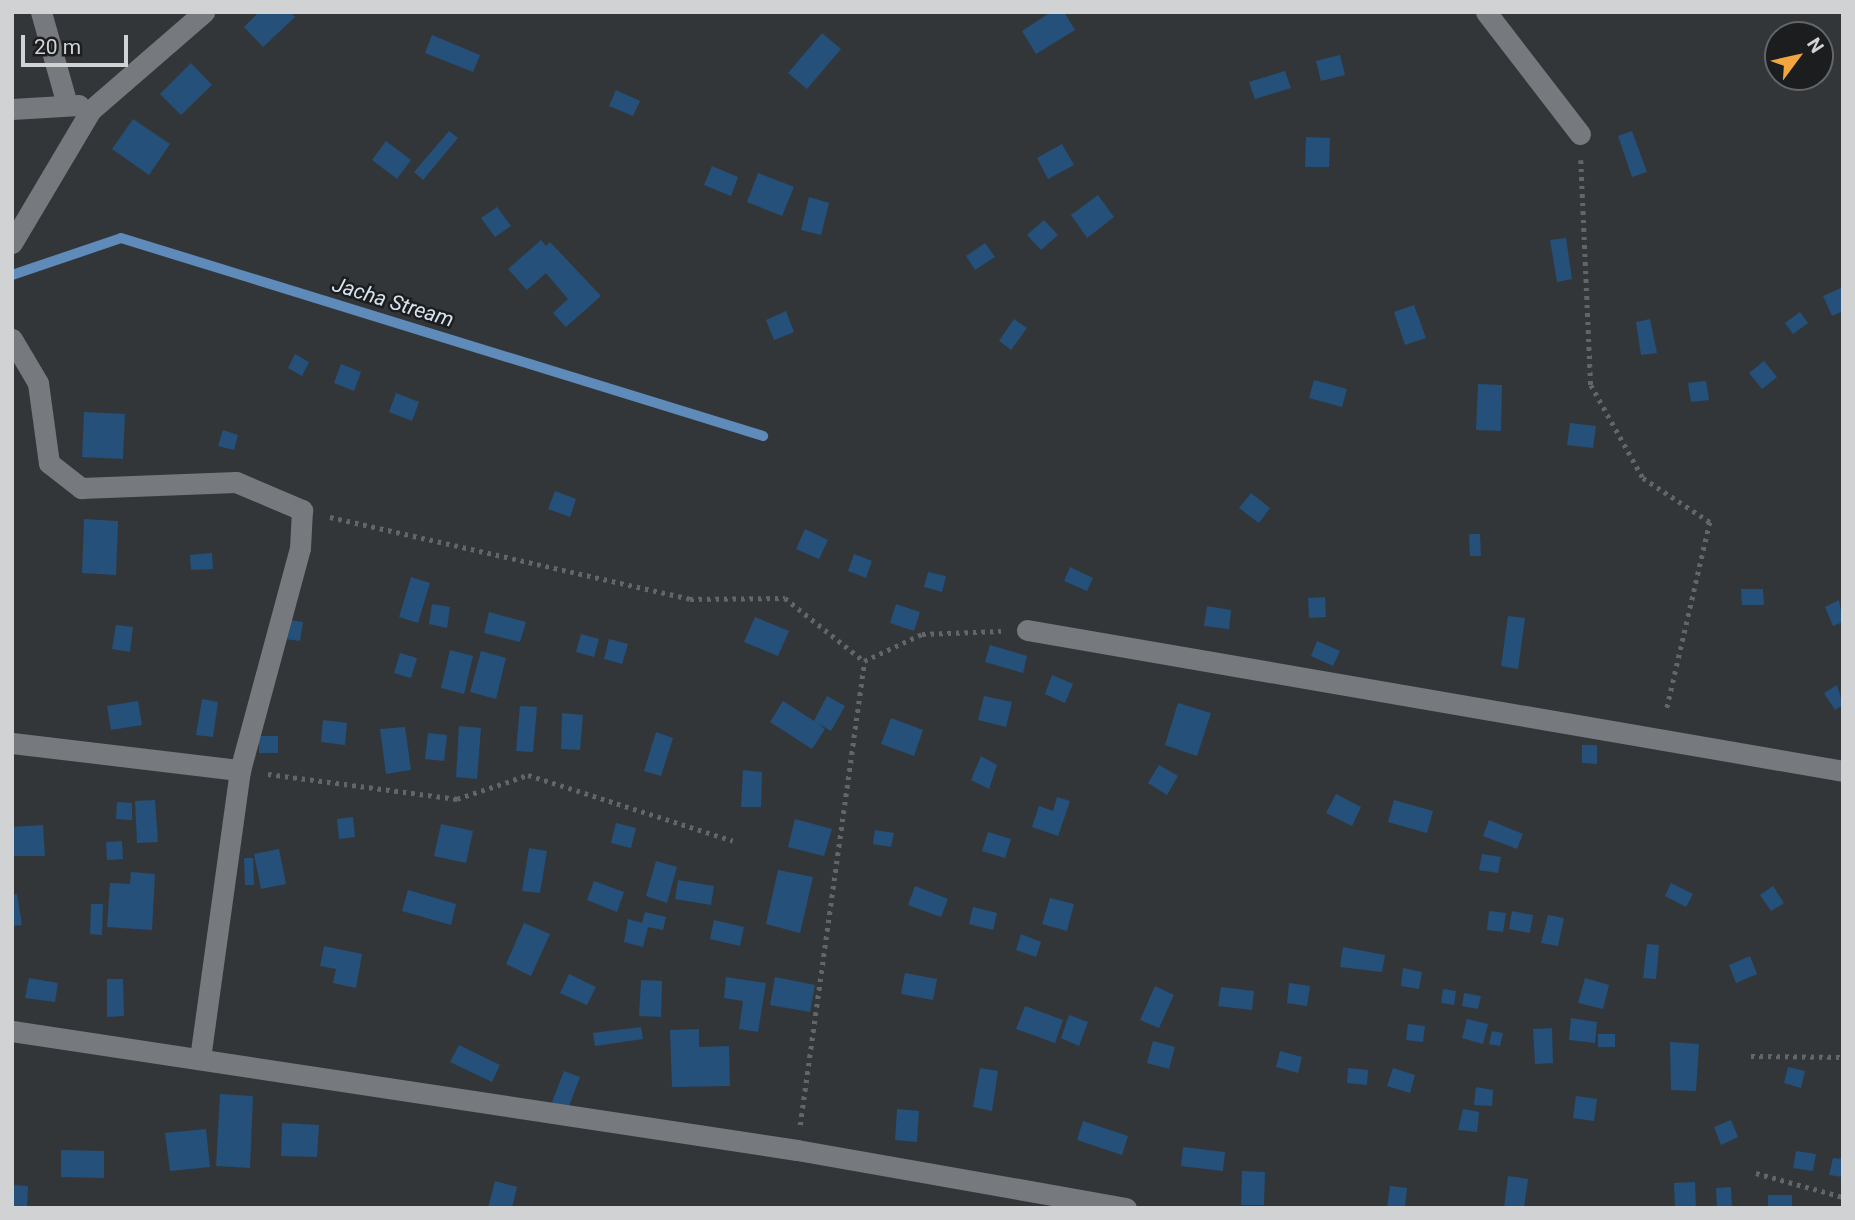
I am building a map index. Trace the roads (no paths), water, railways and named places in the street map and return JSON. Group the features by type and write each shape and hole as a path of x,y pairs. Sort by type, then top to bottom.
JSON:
{"street":[{"path":"41,12 66,101"},
{"path":"12,243 91,110 204,12"},
{"path":"1486,12 1580,134"},
{"path":"12,108 66,101 91,110"},
{"path":"12,339 38,383 48,463 81,488 236,482 302,510 300,548 240,770 200,1058"},
{"path":"1027,630 1659,743 1843,771"},
{"path":"12,743 240,770"},
{"path":"12,1031 797,1150 1126,1208"}],"waterway":[{"name":"Jacha Stream","path":"12,275 121,238 763,436"}]}
